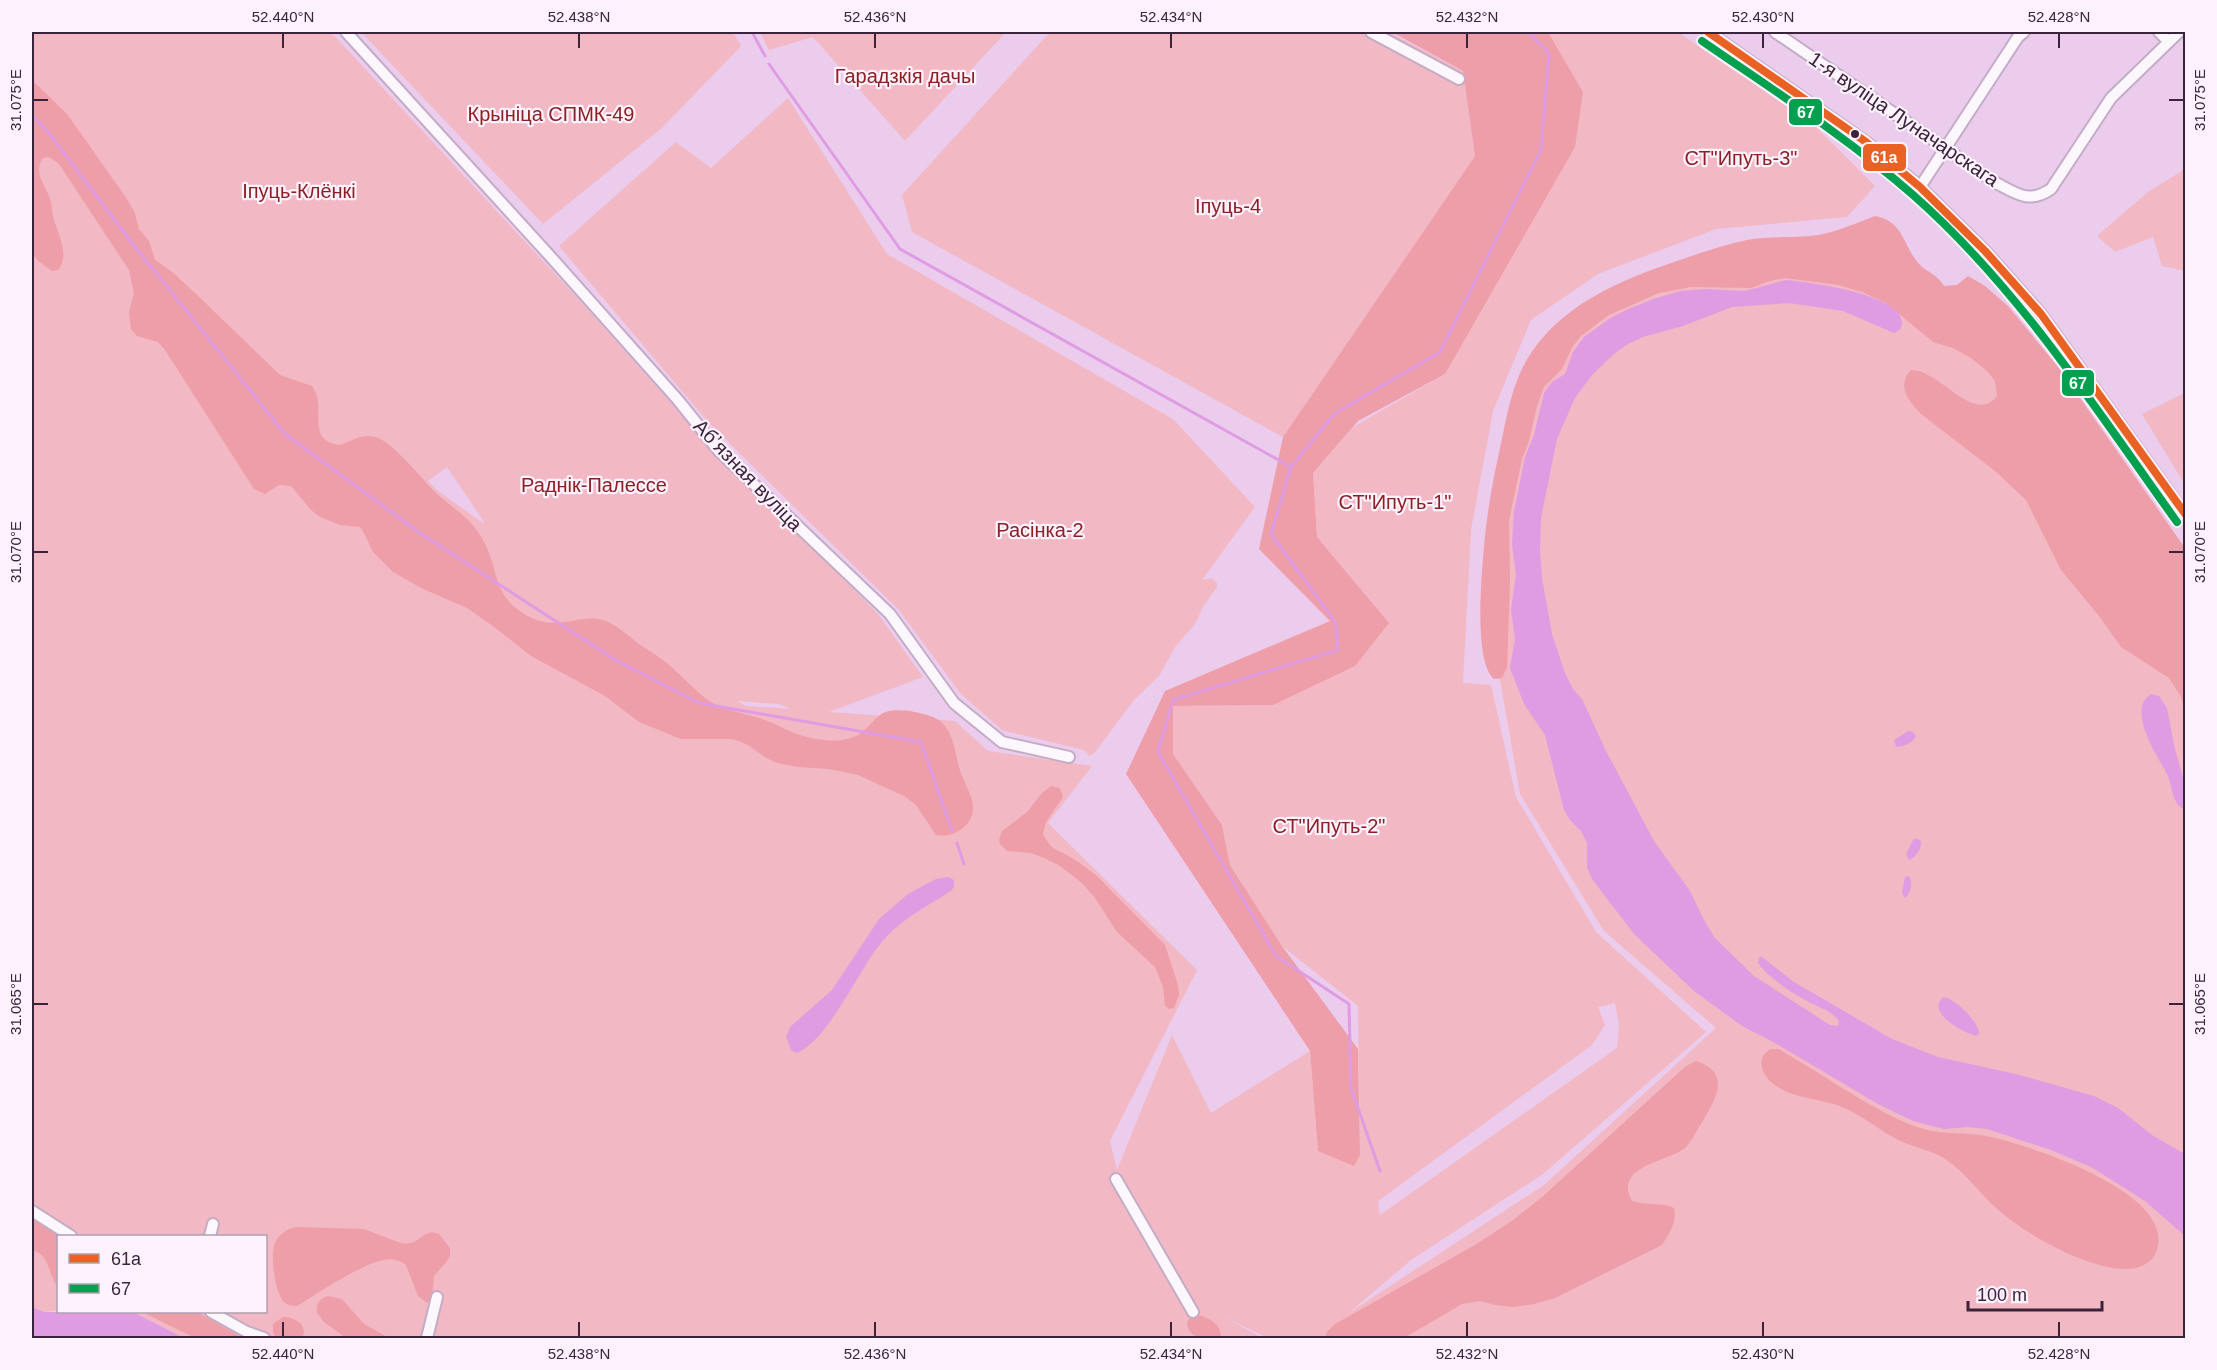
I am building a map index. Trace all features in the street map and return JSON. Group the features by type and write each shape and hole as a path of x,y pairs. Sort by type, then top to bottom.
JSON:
{"street":[{"name":"Абʼязная вуліца","path":"346,32 678,400 719,451 890,614 954,703 1002,742 1070,757"},
{"path":"1371,32 1459,79"},
{"path":"1708,32 1856,134 1920,187 1985,251 2041,314 2186,516"},
{"name":"1-я вуліца Луначарскага","path":"1775,32 1996,183 2026,197 2036,197 2051,189 2111,98 2169,42"},
{"path":"1920,187 2018,37 2024,32"},
{"path":"2158,32 2169,42 2179,32"},
{"path":"1116,1179 1193,1312"},
{"path":"32,1211 69,1235"},
{"path":"210,1235 213,1224"},
{"path":"427,1338 437,1297"},
{"path":"214,1313 247,1332 264,1338"}],"green space":[{"path":"32,32 331,32 580,301 669,401 878,614 923,677 829,712 955,721 988,751 1092,766 1048,823 1197,970 1110,1141 1117,1170 1172,1035 1211,1113 1310,1051 1318,1151 1360,1155 1358,1006 1282,946 1230,865 1222,825 1173,754 1173,706 1273,705 1389,623 1317,537 1313,473 1353,427 1445,374 1583,92 1548,32 1678,32 1815,126 1875,186 1847,217 1716,229 1598,274 1531,320 1493,411 1471,530 1463,683 1491,685 1516,797 1596,932 1706,1032 1543,1174 1411,1260 1349,1313 1544,1185 1716,1028 1604,931 1520,794 1486,599 1524,391 1594,304 1743,249 1959,326 2185,605 2185,1338 1267,1338 1223,1316 1262,1338 184,1338 135,1313 267,1313 267,1235 57,1235 57,1310 44,1312 32,1307","holes":["447,467 486,525 438,491 428,481","737,701 778,704 792,709 746,706","1615,1003 1619,1024 1617,1048 1380,1215 1378,1201 1592,1045 1605,1025 1598,1007"]},
{"name":"Крыніца СПМК-49","path":"361,32 733,32 741,46 662,128 543,224"},
{"name":"Гарадзкія дачы","path":"760,32 1006,32 905,141 813,37 769,50"},
{"name":"Іпуць-4","path":"1050,32 1389,32 1463,71 1475,156 1283,437 912,232 902,195"},
{"name":"Расінка-2","path":"788,98 887,254 1173,419 1255,507 1202,580 1212,578 1217,583 1217,587 1203,607 1195,624 1175,647 1159,676 1134,700 1090,756 1084,750 1002,730 961,694 899,610 709,423 559,246 676,142 711,168"},
{"path":"2185,169 2185,271 2162,266 2153,237 2115,252 2097,236 2148,192"},
{"path":"2185,390 2186,485 2142,414 2185,393"}],"shaded area":[{"path":"1392,32 1548,32 1583,92 1575,147 1445,374 1358,421 1313,473 1317,537 1389,623 1355,666 1273,705 1173,706 1173,754 1222,825 1230,865 1282,946 1358,1049 1360,1155 1354,1166 1318,1151 1310,1051 1126,774 1165,691 1330,621 1259,549 1283,437 1475,156 1463,71"},
{"path":"32,80 67,114 125,196 134,211 139,229 149,241 155,260 196,294 280,375 312,386 318,403 319,430 328,442 339,445 368,436 378,438 400,455 437,494 468,520 488,550 503,593 520,611 544,622 592,619 610,623 665,662 709,701 765,720 801,736 819,740 844,740 863,732 880,715 891,711 913,712 933,717 946,728 953,743 959,768 972,801 973,810 969,822 954,833 936,835 916,805 904,796 858,775 777,763 739,741 681,739 639,722 605,696 531,656 467,608 421,588 393,572 373,552 360,527 340,525 320,517 291,486 279,485 265,494 254,489 165,350 158,342 137,336 131,329 129,312 134,294 129,270 59,164 49,157 43,158 39,169 62,244 62,264 58,270 52,271 37,260 32,252"},
{"path":"1875,216 1892,223 1919,264 1938,278 1944,286 1957,285 1968,276 1985,286 2008,306 2059,368 2185,548 2185,710 2180,695 2169,678 2121,647 2061,570 2026,500 1995,471 1921,414 1912,404 1904,388 1911,370 1933,377 1967,400 1978,404 1988,403 1997,396 1995,381 1988,372 1971,358 1953,348 1933,342 1886,303 1862,292 1838,285 1785,278 1751,288 1691,287 1659,293 1609,315 1581,336 1573,346 1562,369 1544,387 1522,459 1509,521 1510,582 1507,667 1502,678 1494,679 1487,669 1483,654 1480,616 1487,519 1511,399 1521,370 1539,342 1573,310 1613,286 1655,268 1738,242 1763,238 1818,235"},
{"path":"1786,280 1813,283 1871,297 1887,304 1898,313 1901,326 1894,333 1843,311 1789,303 1732,307 1628,344 1592,375 1575,398 1557,439 1541,518 1542,578 1552,634 1565,673 1573,689 1582,699 1606,751 1654,841 1690,891 1715,938 1754,976 1830,1025 1838,1026 1839,1021 1833,1014 1794,993 1768,974 1758,963 1759,957 1762,957 1794,982 1892,1039 1938,1057 2016,1074 2094,1096 2118,1108 2152,1135 2185,1154 2185,1236 2145,1201 2091,1167 2051,1150 1987,1129 1967,1127 1944,1129 1913,1121 1878,1104 1742,1026 1694,991 1634,934 1592,879 1587,867 1587,843 1581,831 1564,810 1545,735 1524,704 1510,668 1515,639 1511,610 1516,575 1512,544 1514,511 1525,457 1534,435 1544,393 1552,382 1565,374 1573,352 1584,337 1624,311 1681,291 1706,289 1745,291"},
{"path":"2151,694 2159,696 2167,708 2185,785 2185,810 2175,799 2167,774 2151,745 2142,721 2144,701"},
{"path":"1908,731 1913,732 1916,736 1913,741 1896,747 1894,740"},
{"path":"1051,786 1060,788 1063,797 1046,822 1043,834 1053,848 1074,859 1096,875 1165,945 1178,985 1179,995 1174,1008 1169,1009 1165,1005 1163,987 1155,967 1117,932 1095,898 1082,883 1060,866 1044,858 1031,853 1007,851 1000,844 1002,831 1027,812 1042,793"},
{"path":"1916,838 1921,841 1920,847 1916,855 1909,860 1906,854"},
{"path":"1909,876 1911,887 1905,898 1902,893 1905,877"},
{"path":"948,877 954,880 954,887 951,891 914,914 889,934 872,955 820,1034 797,1053 791,1050 786,1037 790,1027 832,990 879,919 908,894 936,879"},
{"path":"1943,997 1966,1011 1979,1034 1976,1036 1955,1026 1942,1015 1939,1003"},
{"path":"1771,1049 1779,1049 1868,1103 1917,1127 1935,1132 1982,1135 2011,1142 2098,1176 2125,1192 2146,1211 2157,1231 2154,1256 2143,1265 2125,1269 2091,1263 2054,1247 2005,1216 1946,1159 1898,1140 1842,1107 1788,1092 1772,1083 1765,1075 1762,1065 1763,1056"},
{"path":"1696,1061 1707,1066 1718,1080 1718,1088 1711,1106 1686,1147 1636,1172 1630,1179 1628,1189 1632,1201 1674,1208 1674,1223 1662,1245 1555,1298 1534,1304 1514,1307 1480,1301 1462,1304 1404,1338 1325,1338 1327,1332 1335,1324 1475,1245 1513,1220 1541,1198 1686,1066"},
{"path":"32,1214 67,1235 57,1235 57,1286 46,1260 38,1252 32,1250"},
{"path":"296,1227 364,1229 406,1244 432,1232 439,1234 450,1248 450,1256 434,1276 432,1298 427,1303 418,1296 406,1265 390,1259 364,1267 297,1306 290,1306 284,1302 278,1291 273,1256 277,1240 286,1231"},
{"path":"328,1296 342,1299 364,1324 389,1338 346,1338 324,1322 317,1313 319,1302"},
{"path":"32,1307 44,1312 57,1313 135,1313 184,1338 32,1338"},
{"path":"144,1313 199,1313 243,1338 195,1338"},
{"path":"1198,1315 1207,1318 1220,1329 1221,1338 1199,1337 1191,1333 1187,1322"},
{"path":"283,1317 292,1318 300,1323 304,1329 302,1338 276,1337 273,1333 273,1324"}],"waterway":[{"path":"752,32 765,56"},
{"path":"1380,1171 1351,1088 1349,1004 1276,956 1158,752 1173,700 1338,650 1336,623 1271,534 1291,467 1334,414 1440,352 1541,150 1549,53 1528,32"},
{"path":"769,64 900,249 1291,467"},
{"path":"32,115 48,132 132,243 285,434 420,533 617,661 699,703 921,742 952,831"},
{"path":"957,843 964,864"}],"transit line":[{"name":"61а","path":"1708,32 1866,142 1920,187 1985,251 2041,314 2186,515"},
{"name":"67","path":"1702,41 1862,153 1912,194 1950,230 1987,268 2054,350 2177,522"}],"park label":[{"name":"СТ\"Ипуть-3\"","path":"1741,158"},
{"name":"Іпуць-Клёнкі","path":"299,191"},
{"name":"Раднік-Палессе","path":"594,485"},
{"name":"СТ\"Ипуть-1\"","path":"1395,502"},
{"name":"СТ\"Ипуть-2\"","path":"1329,826"}]}
